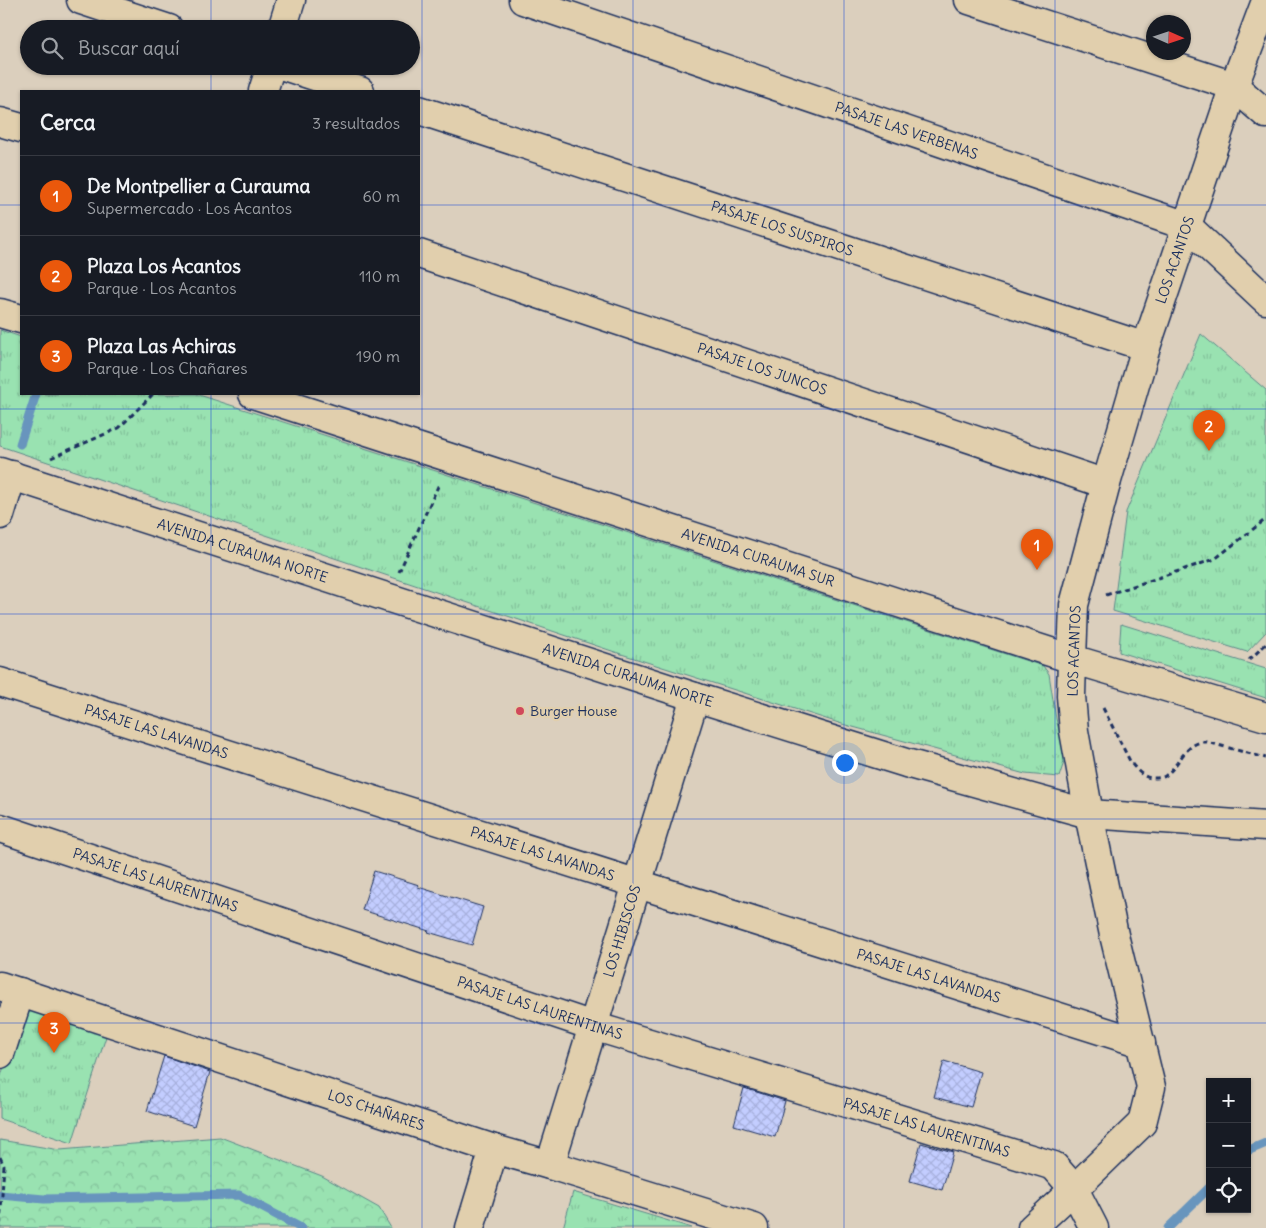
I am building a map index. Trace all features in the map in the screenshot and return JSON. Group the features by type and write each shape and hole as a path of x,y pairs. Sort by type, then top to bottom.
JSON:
{"street":[{"path":"81,0 142,20"},
{"path":"285,20 291,0"},
{"name":"PASAJE LAS VERBENAS","path":"523,0 1187,226 1266,300"},
{"path":"969,0 1234,86 1266,114"},
{"name":"LOS ACANTOS","path":"1074,1189 1142,1122 1151,1086 1114,935 1089,814 1073,722 1071,696 1074,605 1106,484 1146,347 1234,86 1266,0"},
{"path":"263,90 268,75"},
{"path":"311,75 357,90"},
{"name":"PASAJE LOS SUSPIROS","path":"420,110 1146,347"},
{"path":"0,122 20,128"},
{"name":"PASAJE LOS JUNCOS","path":"420,254 1106,484"},
{"path":"0,313 20,320"},
{"name":"AVENIDA CURAUMA SUR","path":"256,395 1072,659 1266,717"},
{"path":"0,515 6,474"},
{"name":"AVENIDA CURAUMA NORTE","path":"6,474 694,697 906,763 1089,814 1266,826"},
{"name":"PASAJE LAS LAVANDAS","path":"0,682 1141,1043"},
{"name":"LOS HIBISCOS","path":"550,1165 694,697"},
{"name":"PASAJE LAS LAURENTINAS","path":"0,828 593,1026 1054,1166 1074,1189"},
{"path":"0,1054 10,989"},
{"name":"LOS CHAÑARES","path":"10,989 494,1149 754,1228"},
{"path":"470,1228 494,1149"},
{"path":"1032,1228 1074,1189 1094,1228"}],"path":[{"path":"6,474 119,428 151,395"},
{"path":"388,597 450,458"},
{"path":"1074,605 1215,559 1266,519"},
{"path":"1249,660 1266,644"},
{"path":"1103,708 1131,763 1140,773 1146,776 1158,778 1165,775 1192,746 1201,741 1266,758"},
{"path":"0,1157 4,1166 1,1228"}],"green space":[{"path":"0,330 20,337 20,395 199,395 1043,666 1049,674 1056,719 1066,756 1059,777 1025,774 842,724 615,652 0,446"},
{"path":"1201,334 1266,390 1266,632 1247,652 1113,611 1126,512"},
{"path":"1121,624 1266,669 1266,698 1119,652"},
{"path":"25,1000 109,1027 72,1143 0,1119 0,1079"},
{"path":"220,1137 322,1176 379,1208 391,1228 0,1228 0,1140 60,1150"},
{"path":"573,1192 692,1228 563,1228"}],"building":[{"path":"374,871 483,907 472,945 362,910"},
{"path":"164,1056 210,1072 194,1126 147,1111"},
{"path":"944,1061 981,1072 971,1107 934,1097"},
{"path":"744,1088 785,1101 775,1137 734,1125"},
{"path":"921,1143 953,1152 942,1190 910,1181"}],"waterway":[{"path":"20,444 36,395"},
{"path":"1251,1149 1266,1143"},
{"path":"1168,1228 1206,1191"},
{"path":"0,1195 44,1199 239,1195 301,1228"}],"place":[{"name":"Plaza Los Acantos","path":"1209,451"},
{"name":"De Montpellier a Curauma","path":"1037,570"},
{"name":"Burger House","path":"520,711"},
{"name":"Plaza Las Achiras","path":"54,1053"}]}
